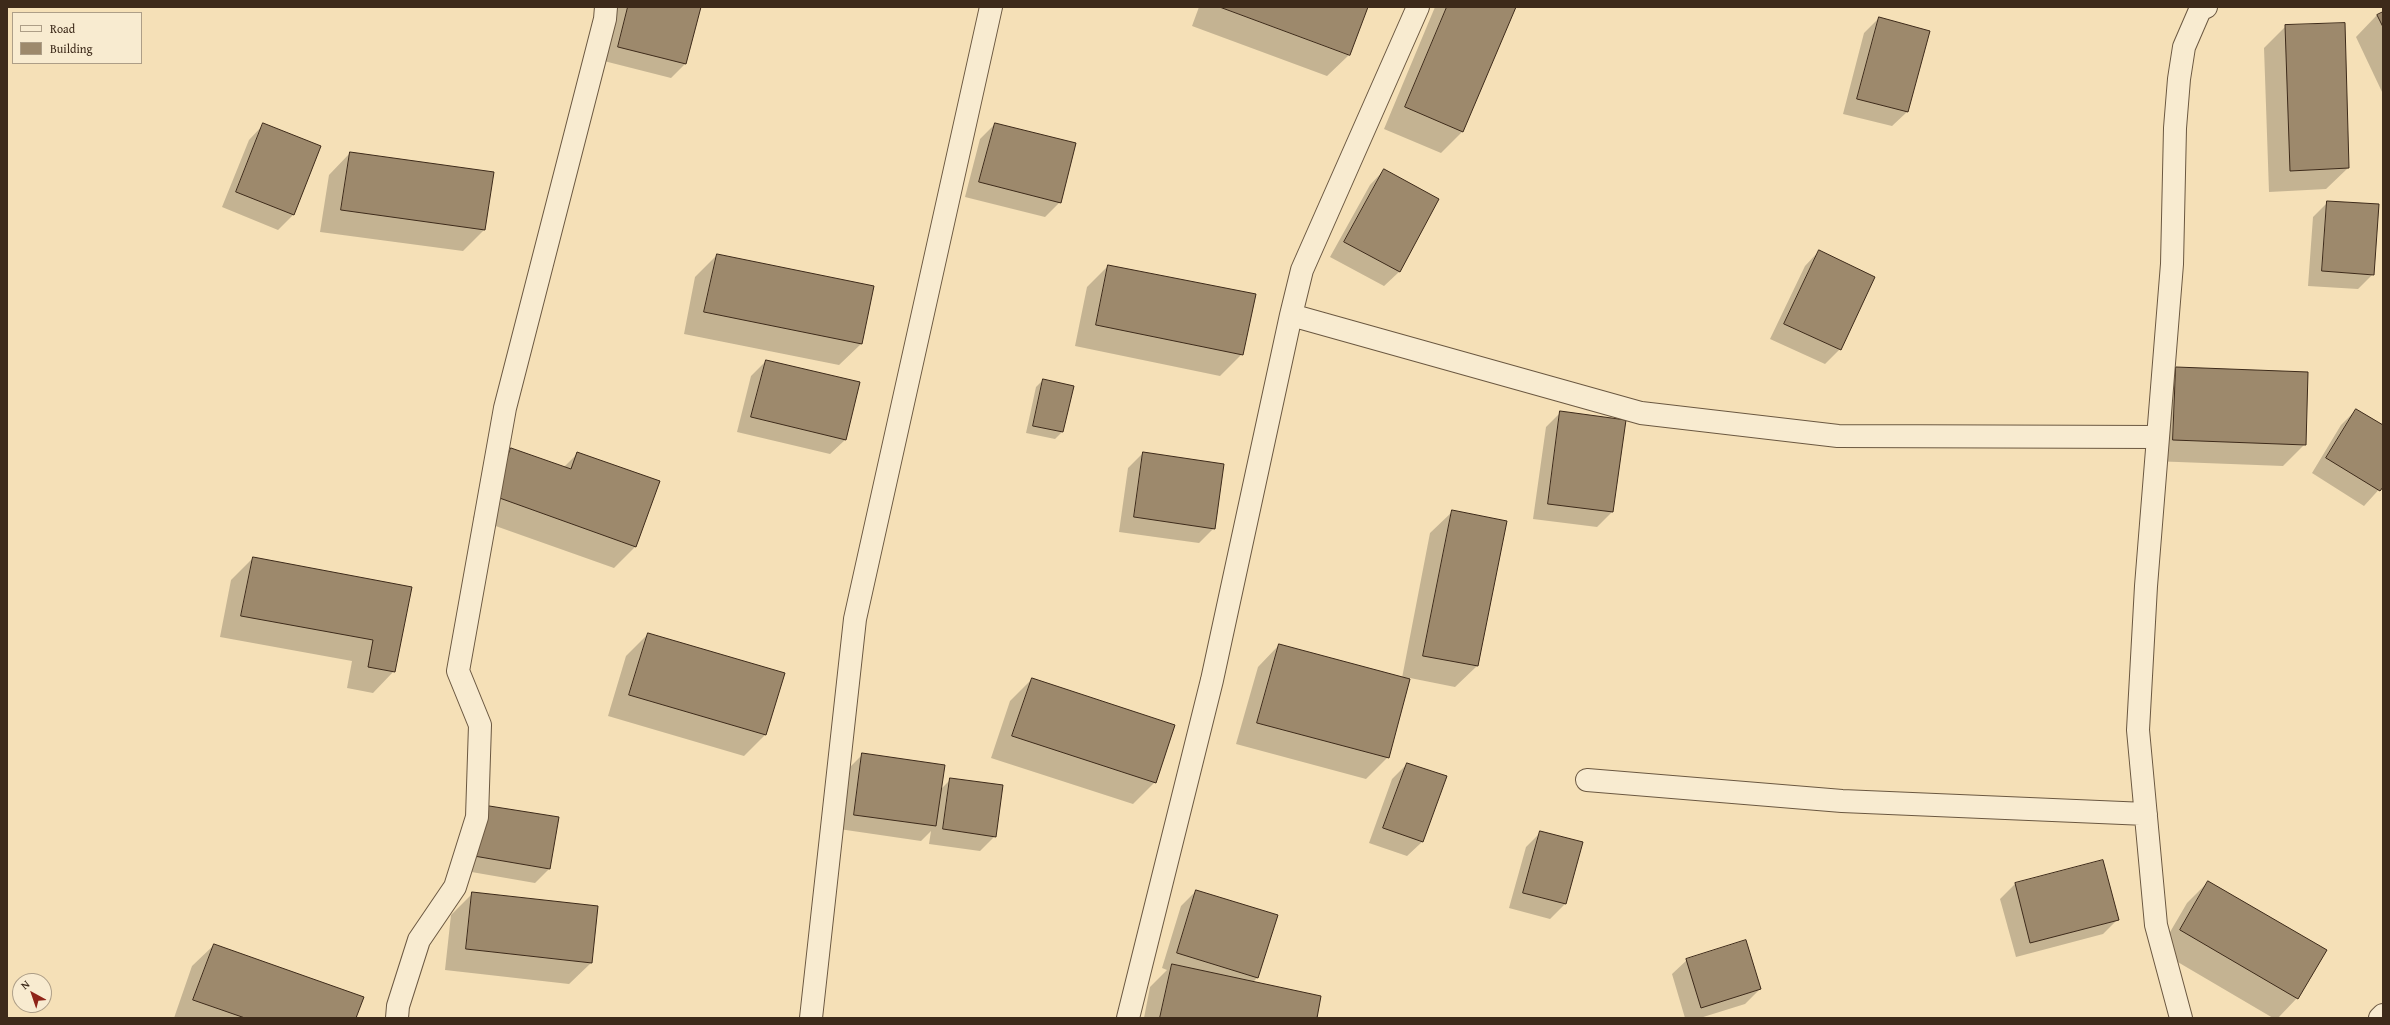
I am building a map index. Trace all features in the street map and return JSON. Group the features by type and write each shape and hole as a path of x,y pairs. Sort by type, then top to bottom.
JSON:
{"street":[{"path":"397,1018 398,1006 419,940 455,887 477,817 480,725 458,671 505,408 605,19 606,7"},
{"path":"811,1018 856,619 991,7"},
{"path":"1128,1018 1212,680 1290,316 1302,270 1418,7"},
{"path":"2181,1018 2156,925 2138,730 2146,586 2172,264 2175,128 2179,78 2184,47 2199,8"},
{"path":"1290,316 1641,412 1838,436 2158,437"},
{"path":"1587,780 1842,801 2146,814"},
{"path":"2380,1018 2383,1015"}],"building":[{"path":"628,7 701,7 686,64 618,47"},
{"path":"1220,7 1368,7 1350,55"},
{"path":"1447,7 1516,7 1463,132 1405,107"},
{"path":"2383,12 2383,27 2377,15"},
{"path":"1879,17 1930,31 1908,112 1857,99"},
{"path":"2345,23 2349,168 2290,171 2285,25"},
{"path":"263,123 321,146 294,215 236,192"},
{"path":"995,123 1076,143 1061,203 979,182"},
{"path":"350,152 494,172 485,230 341,210"},
{"path":"1384,169 1439,199 1400,272 1344,242"},
{"path":"2327,201 2379,204 2374,275 2322,271"},
{"path":"1819,250 1875,277 1841,350 1784,324"},
{"path":"717,254 874,286 862,344 704,312"},
{"path":"1108,265 1256,294 1243,355 1096,325"},
{"path":"766,360 860,382 846,440 751,417"},
{"path":"2176,367 2308,372 2306,445 2173,440"},
{"path":"1043,379 1074,386 1063,432 1033,426"},
{"path":"2356,409 2383,425 2383,487 2380,491 2326,458"},
{"path":"1560,411 1626,420 1613,512 1548,504"},
{"path":"511,448 571,469 577,452 660,481 636,547 494,496"},
{"path":"1143,452 1224,464 1215,529 1134,517"},
{"path":"1452,510 1507,521 1478,666 1423,656"},
{"path":"253,557 412,587 395,672 368,667 373,640 241,616"},
{"path":"648,633 785,673 766,735 629,695"},
{"path":"1279,644 1410,679 1389,758 1257,723"},
{"path":"1032,678 1175,725 1156,783 1012,736"},
{"path":"862,753 945,765 936,826 854,815"},
{"path":"1407,763 1447,776 1423,842 1383,828"},
{"path":"950,778 1003,785 996,837 943,829"},
{"path":"483,805 559,817 550,869 474,856"},
{"path":"1540,831 1583,842 1566,904 1523,893"},
{"path":"2103,860 2119,920 2030,943 2015,883"},
{"path":"2208,881 2327,950 2298,999 2180,930"},
{"path":"1196,890 1278,915 1258,978 1177,953"},
{"path":"472,892 598,906 592,963 466,949"},
{"path":"1746,940 1761,989 1701,1008 1686,959"},
{"path":"214,944 364,997 356,1018 245,1018 193,1000"},
{"path":"1172,964 1321,996 1317,1018 1160,1018"}]}
